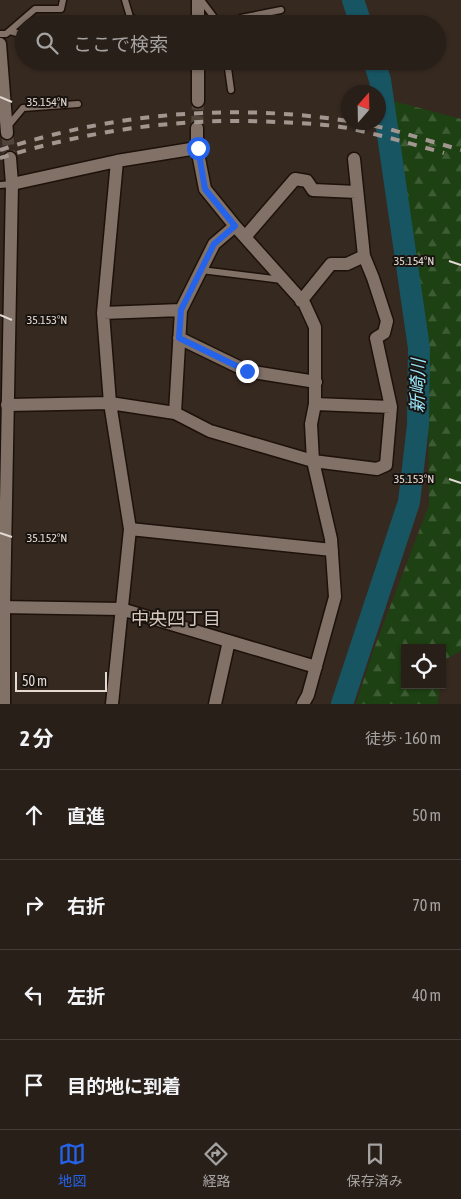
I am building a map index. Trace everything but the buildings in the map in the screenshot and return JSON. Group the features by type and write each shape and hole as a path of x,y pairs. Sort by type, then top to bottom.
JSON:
{"street":[{"path":"199,15 200,0"},
{"path":"0,44 5,124"},
{"path":"198,70 198,101"},
{"path":"197,128 198,148 205,189 245,238 301,301 310,314 315,327 316,382 315,404 311,424 313,461 332,550 335,598 304,704"},
{"path":"6,184 116,161 198,148"},
{"path":"4,704 2,607 7,405 4,392 6,184 10,158"},
{"path":"7,405 110,403 175,413 210,430 313,461 378,469 386,465 391,407 376,338 384,332 387,321 364,256 354,159"},
{"path":"112,704 130,529 110,403 102,313 116,161"},
{"path":"245,238 295,179 307,181 313,190 357,192"},
{"path":"175,413 181,310 214,244 235,226"},
{"path":"301,301 331,264 347,264 364,256"},
{"path":"102,313 181,310"},
{"path":"179,338 247,371 316,382"},
{"path":"315,404 391,407"},
{"path":"130,529 332,550"},
{"path":"2,607 121,609 316,667"},
{"path":"215,704 228,641"}],"lane":[{"path":"28,15 35,9 61,9 63,0"},
{"path":"126,0 130,15"},
{"path":"200,0 212,15"},
{"path":"256,15 281,10"},
{"path":"0,34 6,34 15,27"},
{"path":"10,31 15,32"},
{"path":"228,70 231,90"},
{"path":"5,124 23,108 78,104"},
{"path":"201,270 283,280"}],"green space":[{"path":"393,101 461,119 461,651 446,659 446,644 401,644 401,689 440,689 438,704 356,704 372,654 429,505 428,357"}],"waterway":[{"name":"新崎川","path":"353,0 358,15"},
{"name":"新崎川","path":"342,704 409,502 418,425 419,348 380,80 377,70"}],"tunnel":[{"path":"197,128 198,101"},
{"path":"7,133 10,158"}],"railway":[{"path":"0,150 86,127 173,115 261,113 341,120"},
{"path":"0,158 34,148 102,133 171,124 242,121 312,124 348,128 444,153"},
{"path":"386,128 461,150"}],"district":[{"name":"中央四丁目","path":"176,619"}],"route":[{"path":"198,148 205,189 235,226 214,244 181,310 179,338 247,371"}]}
